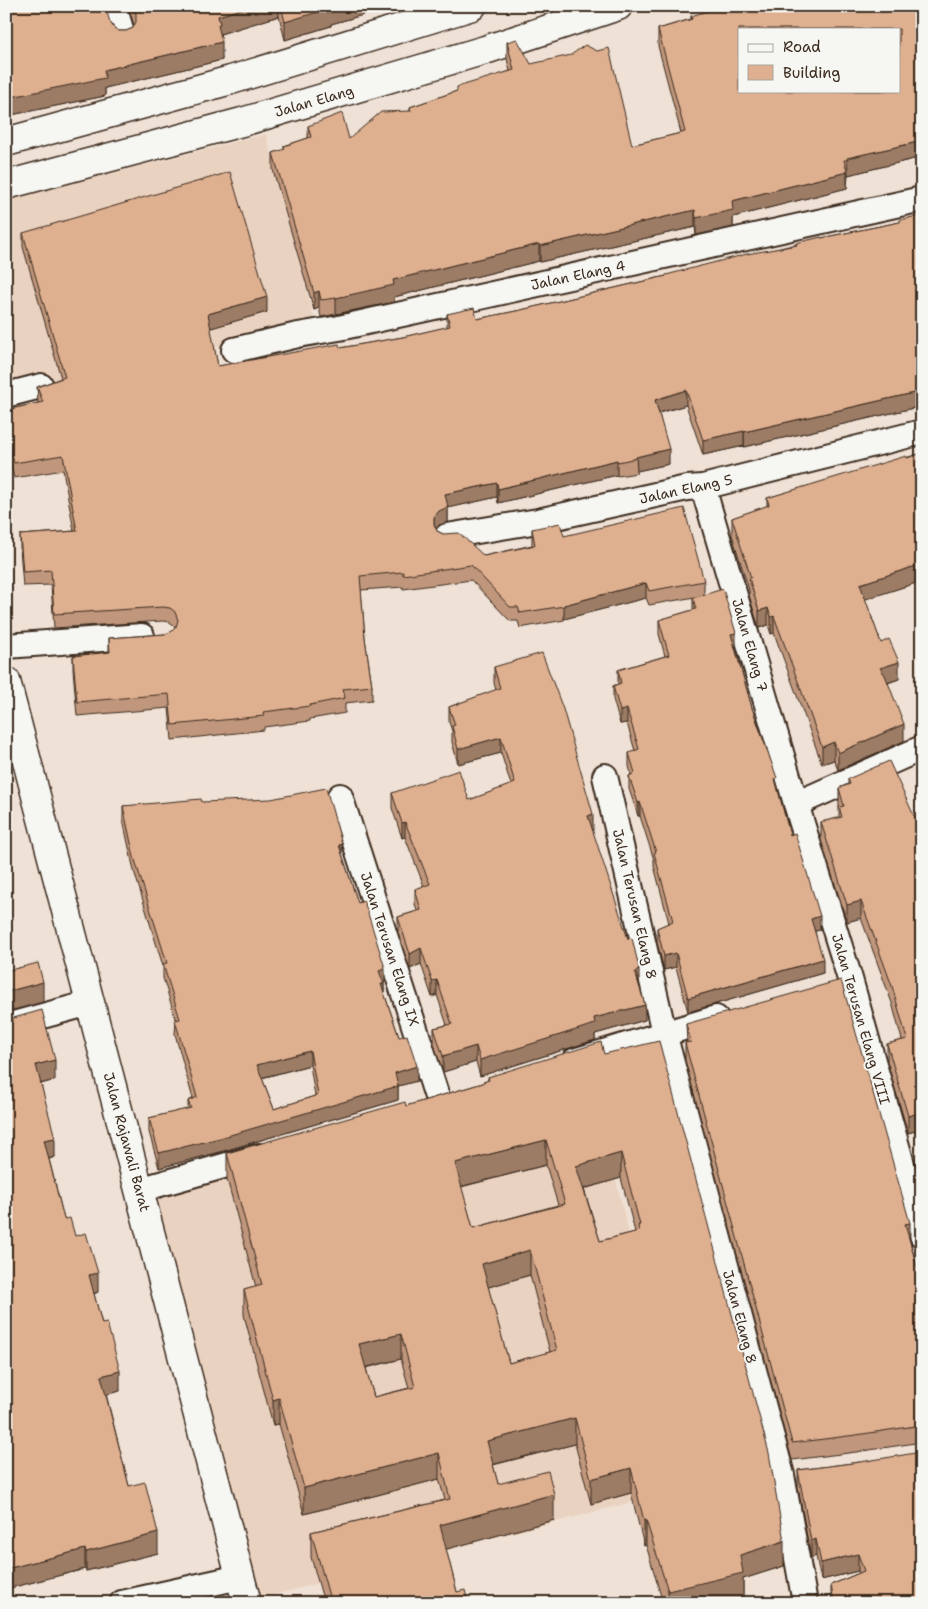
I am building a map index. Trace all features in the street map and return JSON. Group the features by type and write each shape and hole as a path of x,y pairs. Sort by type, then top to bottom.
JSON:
{"main road":[{"path":"6,142 231,80 472,6"},
{"name":"Jalan Elang","path":"6,185 242,122 485,50 618,6"},
{"name":"Jalan Rajawali Barat","path":"6,681 243,1590"}],"street":[{"path":"114,6 123,36"},
{"name":"Jalan Elang 4","path":"234,350 298,334 377,320 922,199"},
{"path":"6,395 41,386"},
{"name":"Jalan Elang 5","path":"447,536 538,521 686,488 703,487 922,432"},
{"name":"Jalan Elang 7","path":"703,487 796,804"},
{"path":"6,646 164,635"},
{"path":"796,804 922,748"},
{"name":"Jalan Terusan Elang 8","path":"605,776 664,1033"},
{"name":"Jalan Terusan Elang IX","path":"340,796 439,1103"},
{"name":"Jalan Terusan Elang VIII","path":"796,804 841,982 922,1235"},
{"path":"6,1026 90,1003"},
{"path":"552,1068 739,1011"},
{"name":"Jalan Elang 8","path":"664,1033 791,1474 805,1603"},
{"path":"139,1190 279,1150"},
{"path":"122,1603 243,1590"}],"shaded area":[{"path":"266,134 315,322 6,401 6,200"},
{"path":"588,1065 690,1487 257,1599 153,1201"}],"building":[{"path":"6,6 105,6 114,28 119,31 126,31 133,28 136,22 134,6 251,6 218,16 222,42 104,70 105,78 6,98"},
{"path":"281,6 331,6 331,8 285,22"},
{"path":"724,6 922,6 922,141 847,158 848,160 844,160 847,172 732,201 733,210 696,218 695,210 540,246 539,244 393,280 394,285 336,298 321,300 319,291 314,293 273,153 285,149 284,146 311,137 308,126 342,113 349,139 381,112 411,111 410,107 457,91 457,87 514,70 507,42 517,39 531,64 571,55 585,45 597,51 609,48 632,145 685,132 658,29 692,19 691,16"},
{"path":"230,172 267,297 208,314 218,366 339,344 340,348 403,337 450,326 447,314 474,308 477,319 521,310 666,276 747,254 797,245 796,243 900,222 900,220 922,215 922,386 920,386 922,391 703,440 686,390 655,400 669,449 498,489 497,483 445,494 448,507 439,511 434,517 437,531 443,534 459,533 484,556 535,545 532,529 560,523 564,536 684,508 704,581 649,591 646,583 564,606 520,613 518,607 510,607 471,565 403,575 403,572 360,576 365,638 372,686 343,689 345,698 310,706 263,712 264,716 172,725 169,694 77,702 73,656 110,652 109,638 171,632 176,627 178,620 175,612 170,608 163,607 54,614 51,570 23,572 20,535 77,531 63,455 14,463 6,432 6,410 43,402 37,387 65,377 23,233"},
{"path":"922,453 922,564 860,584 881,643 889,639 899,662 880,668 885,675 904,724 838,753 834,742 822,747 774,616 771,617 768,608 759,611 749,578 751,578 732,518 769,505 767,498 906,456 907,458"},
{"path":"723,589 736,633 731,634 752,708 777,778 775,779 790,835 795,833 820,916 811,919 823,959 688,998 676,953 664,956 657,928 673,921 654,853 656,852 640,802 638,803 629,776 635,773 629,753 639,749 627,709 620,711 613,686 621,683 618,670 669,655 659,620 696,609 693,598"},
{"path":"542,653 563,709 593,814 588,816 628,939 632,938 639,968 635,972 645,1005 594,1018 595,1024 480,1060 476,1046 443,1056 434,1028 452,1024 437,980 432,981 421,948 410,954 398,917 421,910 415,889 430,884 405,822 402,823 392,793 459,770 469,800 515,783 501,737 458,749 452,726 455,725 449,707 500,688 494,667"},
{"path":"889,761 922,833 922,1112 908,1116 887,1044 907,1039 892,986 861,901 847,905 821,822 842,817 839,807 844,806 839,788 850,784 848,779"},
{"path":"326,788 342,844 339,845 358,903 364,901 385,968 379,971 384,984 381,984 399,1037 407,1035 417,1066 395,1073 398,1086 220,1138 159,1153 149,1118 191,1108 188,1101 197,1097 175,1020 180,1019 163,964 167,963 134,857 123,806 201,799 202,802 271,799","holes":["310,1051 318,1095 274,1109 257,1065"]},
{"path":"38,963 43,982 6,992 6,971"},
{"path":"841,980 910,1223 905,1224 922,1285 922,1425 792,1443 685,1043 691,1042 686,1024"},
{"path":"42,1010 55,1060 36,1065 55,1138 44,1140 64,1219 70,1218 75,1236 86,1233 98,1273 89,1275 102,1324 107,1323 120,1371 101,1376 129,1486 145,1482 158,1533 86,1552 85,1549 6,1569 6,1019"},
{"path":"659,1041 769,1453 784,1541 740,1555 743,1573 668,1591 646,1520 644,1521 631,1468 591,1479 575,1418 487,1441 498,1484 548,1471 554,1494 440,1525 457,1592 465,1590 468,1603 331,1603 311,1532 450,1499 439,1453 304,1488 279,1398 273,1400 244,1290 262,1285 227,1153 405,1102 406,1106 483,1083 489,1080 488,1077 601,1042 604,1054","holes":["546,1140 565,1204 473,1228 455,1163","621,1153 640,1225 638,1225 639,1231 600,1241 576,1166","530,1250 557,1350 509,1363 482,1264","401,1334 415,1387 374,1397 359,1344"]},
{"path":"922,1452 922,1603 834,1603 831,1585 864,1571 858,1554 821,1563 816,1539 811,1541 798,1470"}]}
